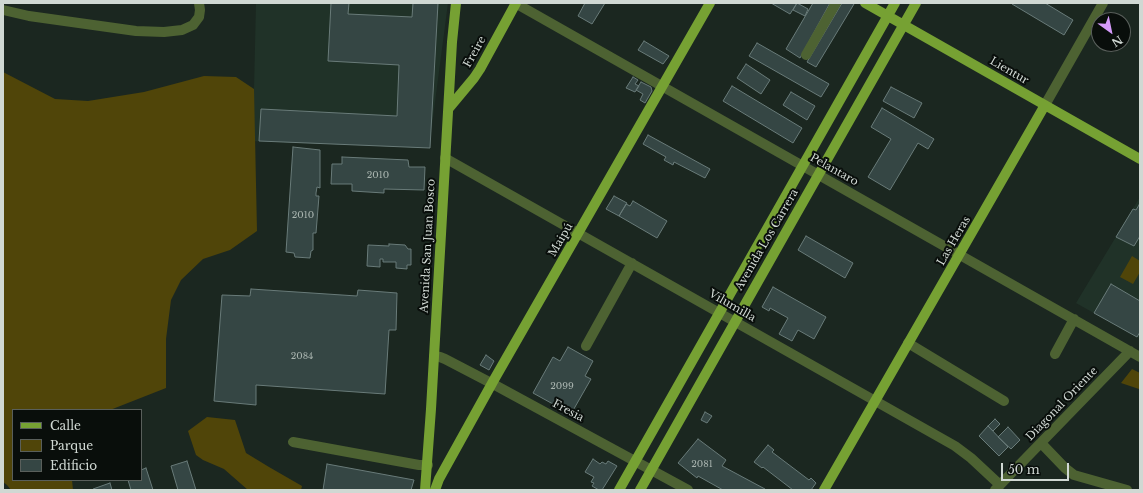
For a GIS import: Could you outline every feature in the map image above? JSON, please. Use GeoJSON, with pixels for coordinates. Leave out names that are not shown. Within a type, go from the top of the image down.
{"type":"FeatureCollection","features":[{"type":"Feature","properties":{"kind":"main road","name":"Avenida San Juan Bosco"},"geometry":{"type":"LineString","coordinates":[[425,490],[428,466],[452,42],[456,3]]}},
{"type":"Feature","properties":{"kind":"main road","name":"Freire"},"geometry":{"type":"LineString","coordinates":[[449,108],[480,69],[516,3]]}},
{"type":"Feature","properties":{"kind":"main road","name":"Maipú"},"geometry":{"type":"LineString","coordinates":[[435,490],[449,462],[578,233],[710,3]]}},
{"type":"Feature","properties":{"kind":"main road","name":"Lientur"},"geometry":{"type":"LineString","coordinates":[[865,3],[1140,159]]}},
{"type":"Feature","properties":{"kind":"main road","name":"Avenida Los Carrera"},"geometry":{"type":"LineString","coordinates":[[619,490],[895,3]]}},
{"type":"Feature","properties":{"kind":"main road","name":"Avenida Los Carrera"},"geometry":{"type":"LineString","coordinates":[[640,490],[916,3]]}},
{"type":"Feature","properties":{"kind":"main road","name":"Las Heras"},"geometry":{"type":"LineString","coordinates":[[824,490],[1045,105]]}},
{"type":"Feature","properties":{"kind":"main road"},"geometry":{"type":"LineString","coordinates":[[428,466],[440,465],[449,462]]}},
{"type":"Feature","properties":{"kind":"street"},"geometry":{"type":"LineString","coordinates":[[3,10],[29,16],[136,30],[164,32],[182,30],[194,25],[199,16],[199,3]]}},
{"type":"Feature","properties":{"kind":"street","name":"Pelantaro"},"geometry":{"type":"LineString","coordinates":[[516,3],[1140,357]]}},
{"type":"Feature","properties":{"kind":"street"},"geometry":{"type":"LineString","coordinates":[[806,55],[836,3]]}},
{"type":"Feature","properties":{"kind":"street","name":"Las Heras"},"geometry":{"type":"LineString","coordinates":[[1045,105],[1103,3]]}},
{"type":"Feature","properties":{"kind":"street","name":"Vilumilla"},"geometry":{"type":"LineString","coordinates":[[445,158],[961,450],[971,458],[997,487]]}},
{"type":"Feature","properties":{"kind":"street"},"geometry":{"type":"LineString","coordinates":[[586,346],[632,263]]}},
{"type":"Feature","properties":{"kind":"street"},"geometry":{"type":"LineString","coordinates":[[1055,354],[1074,319]]}},
{"type":"Feature","properties":{"kind":"street"},"geometry":{"type":"LineString","coordinates":[[908,343],[1004,402]]}},
{"type":"Feature","properties":{"kind":"street","name":"Diagonal Oriente"},"geometry":{"type":"LineString","coordinates":[[997,487],[1130,351]]}},
{"type":"Feature","properties":{"kind":"street","name":"Fresia"},"geometry":{"type":"LineString","coordinates":[[434,356],[445,359],[493,384],[688,490]]}},
{"type":"Feature","properties":{"kind":"street"},"geometry":{"type":"LineString","coordinates":[[293,442],[415,465],[428,466]]}},
{"type":"Feature","properties":{"kind":"street"},"geometry":{"type":"LineString","coordinates":[[1041,443],[1065,468],[1074,475],[1126,490]]}},
{"type":"Feature","properties":{"kind":"shaded area"},"geometry":{"type":"Polygon","coordinates":[[[256,3],[448,3],[429,148],[249,141],[254,89],[256,3]]]}},
{"type":"Feature","properties":{"kind":"shaded area"},"geometry":{"type":"Polygon","coordinates":[[[1140,197],[1140,339],[1076,303],[1140,197]]]}},
{"type":"Feature","properties":{"kind":"green space"},"geometry":{"type":"Polygon","coordinates":[[[3,72],[55,99],[88,101],[144,92],[204,76],[236,77],[254,89],[257,231],[230,250],[203,259],[181,280],[171,300],[166,339],[166,388],[113,409],[12,409],[12,481],[72,481],[73,490],[11,490],[3,482],[3,72]]]}},
{"type":"Feature","properties":{"kind":"green space"},"geometry":{"type":"Polygon","coordinates":[[[1132,256],[1140,261],[1140,272],[1133,284],[1120,277],[1132,256]]]}},
{"type":"Feature","properties":{"kind":"green space"},"geometry":{"type":"Polygon","coordinates":[[[1132,369],[1140,373],[1139,389],[1121,383],[1132,369]]]}},
{"type":"Feature","properties":{"kind":"green space"},"geometry":{"type":"Polygon","coordinates":[[[207,417],[235,420],[246,453],[302,486],[301,490],[248,490],[224,469],[203,460],[196,455],[188,431],[207,417]]]}},
{"type":"Feature","properties":{"kind":"building"},"geometry":{"type":"Polygon","coordinates":[[[331,3],[349,3],[348,14],[412,17],[413,3],[438,3],[430,148],[259,141],[261,109],[397,116],[399,65],[328,61],[331,3]]]}},
{"type":"Feature","properties":{"kind":"building"},"geometry":{"type":"Polygon","coordinates":[[[585,3],[605,3],[592,24],[578,16],[585,3]]]}},
{"type":"Feature","properties":{"kind":"building"},"geometry":{"type":"Polygon","coordinates":[[[771,3],[797,3],[790,14],[771,3]]]}},
{"type":"Feature","properties":{"kind":"building"},"geometry":{"type":"Polygon","coordinates":[[[797,3],[808,9],[805,16],[793,10],[797,3]]]}},
{"type":"Feature","properties":{"kind":"building"},"geometry":{"type":"Polygon","coordinates":[[[813,3],[830,3],[800,58],[786,49],[813,3]]]}},
{"type":"Feature","properties":{"kind":"building"},"geometry":{"type":"Polygon","coordinates":[[[842,3],[854,4],[816,67],[807,62],[842,3]]]}},
{"type":"Feature","properties":{"kind":"building"},"geometry":{"type":"Polygon","coordinates":[[[1045,3],[1073,20],[1064,35],[1012,4],[1045,3]]]}},
{"type":"Feature","properties":{"kind":"building"},"geometry":{"type":"Polygon","coordinates":[[[644,41],[669,56],[663,64],[638,50],[644,41]]]}},
{"type":"Feature","properties":{"kind":"building"},"geometry":{"type":"Polygon","coordinates":[[[757,43],[829,84],[821,97],[749,56],[757,43]]]}},
{"type":"Feature","properties":{"kind":"building"},"geometry":{"type":"Polygon","coordinates":[[[746,64],[770,80],[761,94],[737,78],[746,64]]]}},
{"type":"Feature","properties":{"kind":"building"},"geometry":{"type":"Polygon","coordinates":[[[633,77],[638,80],[635,84],[639,86],[635,92],[626,88],[633,77]]]}},
{"type":"Feature","properties":{"kind":"building"},"geometry":{"type":"Polygon","coordinates":[[[641,82],[651,87],[652,91],[645,103],[640,100],[643,94],[636,90],[641,82]]]}},
{"type":"Feature","properties":{"kind":"building"},"geometry":{"type":"Polygon","coordinates":[[[732,86],[802,128],[793,143],[723,101],[732,86]]]}},
{"type":"Feature","properties":{"kind":"building"},"geometry":{"type":"Polygon","coordinates":[[[891,87],[922,103],[914,118],[883,101],[891,87]]]}},
{"type":"Feature","properties":{"kind":"building"},"geometry":{"type":"Polygon","coordinates":[[[791,92],[815,106],[807,120],[783,105],[791,92]]]}},
{"type":"Feature","properties":{"kind":"building"},"geometry":{"type":"Polygon","coordinates":[[[882,108],[934,139],[928,149],[918,143],[890,190],[868,177],[891,139],[871,127],[882,108]]]}},
{"type":"Feature","properties":{"kind":"building"},"geometry":{"type":"Polygon","coordinates":[[[648,135],[710,169],[705,178],[674,162],[673,165],[664,160],[666,157],[643,144],[648,135]]]}},
{"type":"Feature","properties":{"kind":"building"},"geometry":{"type":"Polygon","coordinates":[[[293,147],[320,150],[320,188],[317,187],[316,193],[316,196],[319,196],[316,233],[313,233],[313,250],[311,251],[310,258],[295,257],[294,253],[286,252],[293,147]]]}},
{"type":"Feature","properties":{"kind":"building"},"geometry":{"type":"Polygon","coordinates":[[[342,157],[408,160],[409,167],[425,167],[424,190],[384,189],[384,193],[352,191],[352,184],[331,184],[332,164],[342,164],[342,157]]]}},
{"type":"Feature","properties":{"kind":"building"},"geometry":{"type":"Polygon","coordinates":[[[614,196],[627,203],[619,216],[606,209],[614,196]]]}},
{"type":"Feature","properties":{"kind":"building"},"geometry":{"type":"Polygon","coordinates":[[[633,201],[667,221],[657,238],[619,216],[626,204],[630,206],[633,201]]]}},
{"type":"Feature","properties":{"kind":"building"},"geometry":{"type":"Polygon","coordinates":[[[1139,205],[1140,236],[1134,246],[1116,237],[1133,209],[1136,210],[1139,205]]]}},
{"type":"Feature","properties":{"kind":"building"},"geometry":{"type":"Polygon","coordinates":[[[806,236],[853,263],[845,278],[798,250],[806,236]]]}},
{"type":"Feature","properties":{"kind":"building"},"geometry":{"type":"Polygon","coordinates":[[[389,244],[405,245],[408,249],[411,249],[411,265],[407,265],[407,269],[396,268],[396,262],[383,262],[383,259],[380,259],[380,267],[367,266],[368,245],[389,246],[389,244]]]}},
{"type":"Feature","properties":{"kind":"building"},"geometry":{"type":"Polygon","coordinates":[[[1111,284],[1140,301],[1140,332],[1137,337],[1094,313],[1111,284]]]}},
{"type":"Feature","properties":{"kind":"building"},"geometry":{"type":"Polygon","coordinates":[[[773,287],[826,317],[814,339],[798,330],[792,341],[779,334],[788,318],[770,308],[769,311],[762,307],[773,287]]]}},
{"type":"Feature","properties":{"kind":"building"},"geometry":{"type":"Polygon","coordinates":[[[251,289],[357,296],[358,290],[397,293],[396,330],[389,330],[385,394],[256,385],[256,405],[214,401],[222,295],[250,296],[251,289]]]}},
{"type":"Feature","properties":{"kind":"building"},"geometry":{"type":"Polygon","coordinates":[[[568,347],[593,361],[585,376],[591,379],[571,414],[533,393],[553,357],[560,361],[568,347]]]}},
{"type":"Feature","properties":{"kind":"building"},"geometry":{"type":"Polygon","coordinates":[[[486,355],[494,361],[489,370],[480,365],[486,355]]]}},
{"type":"Feature","properties":{"kind":"building"},"geometry":{"type":"Polygon","coordinates":[[[705,412],[712,416],[707,423],[701,420],[705,412]]]}},
{"type":"Feature","properties":{"kind":"building"},"geometry":{"type":"Polygon","coordinates":[[[995,419],[1000,424],[993,431],[988,426],[995,419]]]}},
{"type":"Feature","properties":{"kind":"building"},"geometry":{"type":"Polygon","coordinates":[[[988,426],[1008,447],[999,456],[979,436],[988,426]]]}},
{"type":"Feature","properties":{"kind":"building"},"geometry":{"type":"Polygon","coordinates":[[[1008,427],[1020,440],[1011,449],[998,437],[1008,427]]]}},
{"type":"Feature","properties":{"kind":"building"},"geometry":{"type":"Polygon","coordinates":[[[698,439],[726,460],[722,466],[765,489],[723,490],[698,476],[697,478],[678,463],[698,439]]]}},
{"type":"Feature","properties":{"kind":"building"},"geometry":{"type":"Polygon","coordinates":[[[768,445],[774,450],[772,452],[809,480],[811,478],[816,483],[811,490],[793,490],[754,462],[768,445]]]}},
{"type":"Feature","properties":{"kind":"building"},"geometry":{"type":"Polygon","coordinates":[[[593,459],[600,464],[602,462],[606,464],[608,461],[617,466],[602,490],[592,486],[594,483],[591,482],[594,477],[585,472],[593,459]]]}},
{"type":"Feature","properties":{"kind":"building"},"geometry":{"type":"Polygon","coordinates":[[[187,461],[196,490],[178,490],[171,466],[187,461]]]}},
{"type":"Feature","properties":{"kind":"building"},"geometry":{"type":"Polygon","coordinates":[[[327,464],[414,480],[411,490],[323,490],[327,464]]]}},
{"type":"Feature","properties":{"kind":"building"},"geometry":{"type":"Polygon","coordinates":[[[146,468],[153,490],[131,490],[128,481],[142,481],[142,470],[146,468]]]}},
{"type":"Feature","properties":{"kind":"building"},"geometry":{"type":"Polygon","coordinates":[[[110,483],[112,490],[93,490],[93,489],[110,483]]]}}]}
